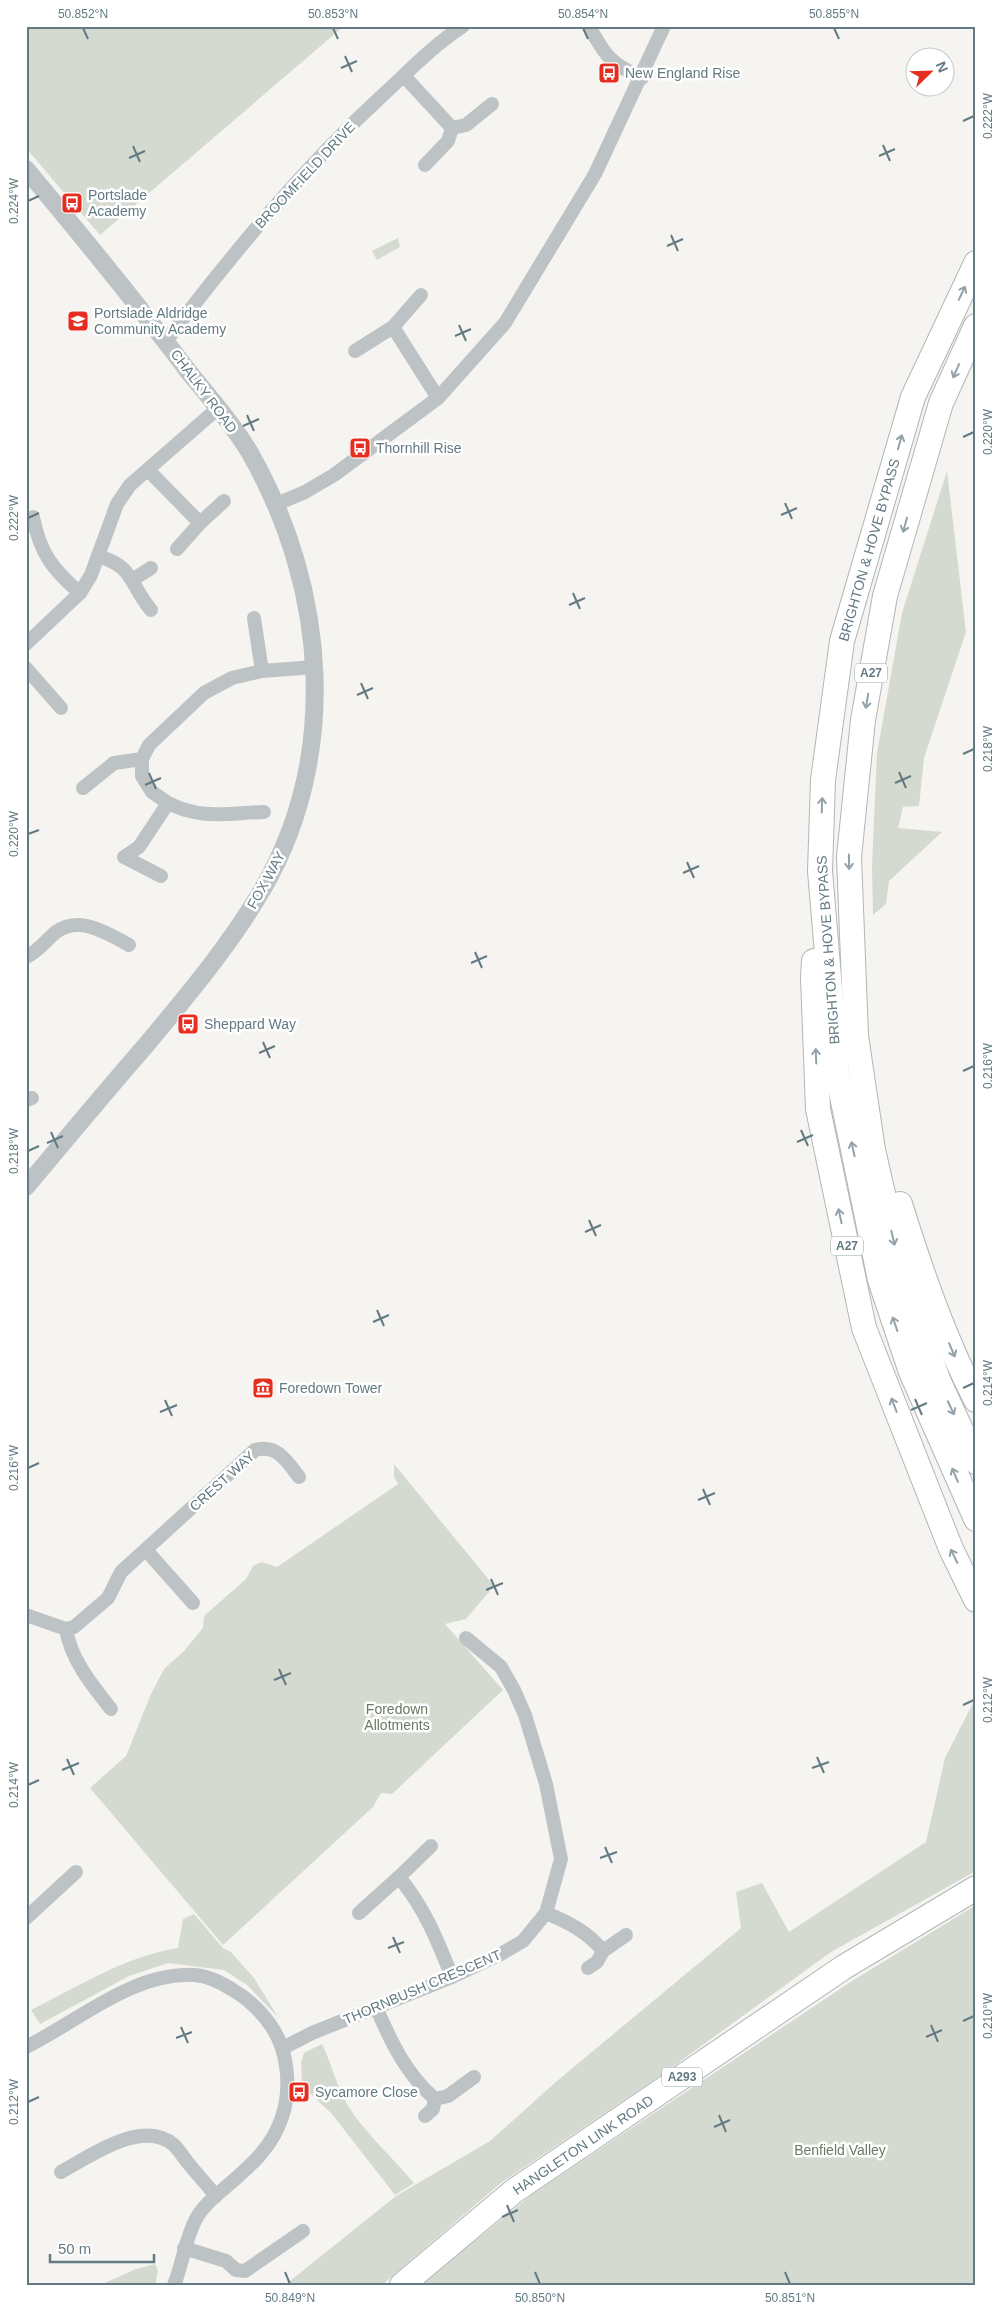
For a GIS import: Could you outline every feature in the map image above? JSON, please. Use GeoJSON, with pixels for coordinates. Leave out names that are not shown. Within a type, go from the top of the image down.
{"type":"FeatureCollection","features":[{"type":"Feature","properties":{"kind":"highway","name":"BRIGHTON & HOVE BYPASS"},"geometry":{"type":"LineString","coordinates":[[976,263],[913,397],[842,641],[823,780],[820,872],[837,1072],[880,1280],[911,1372],[976,1519]]}},
{"type":"Feature","properties":{"kind":"highway","name":"BRIGHTON & HOVE BYPASS"},"geometry":{"type":"LineString","coordinates":[[976,326],[941,404],[884,596],[863,720],[849,856],[856,1036],[873,1150],[903,1281],[939,1382],[976,1462]]}},
{"type":"Feature","properties":{"kind":"highway","name":"A27"},"geometry":{"type":"LineString","coordinates":[[820,872],[813,977],[818,1109],[864,1328],[951,1550],[976,1600]]}},
{"type":"Feature","properties":{"kind":"highway","name":"A27"},"geometry":{"type":"LineString","coordinates":[[856,1036],[876,1126],[920,1269],[961,1371],[976,1400]]}},
{"type":"Feature","properties":{"kind":"highway","name":"HANGLETON LINK ROAD"},"geometry":{"type":"LineString","coordinates":[[402,2285],[514,2191],[844,1966],[976,1888]]}},
{"type":"Feature","properties":{"kind":"street","name":"BROOMFIELD DRIVE"},"geometry":{"type":"LineString","coordinates":[[166,341],[266,214],[347,128],[463,26]]}},
{"type":"Feature","properties":{"kind":"street"},"geometry":{"type":"LineString","coordinates":[[589,26],[598,43],[613,63],[642,78]]}},
{"type":"Feature","properties":{"kind":"street"},"geometry":{"type":"LineString","coordinates":[[277,504],[306,492],[334,475],[438,398],[505,322],[596,174],[642,78],[664,26]]}},
{"type":"Feature","properties":{"kind":"street"},"geometry":{"type":"LineString","coordinates":[[404,76],[452,128]]}},
{"type":"Feature","properties":{"kind":"street"},"geometry":{"type":"LineString","coordinates":[[452,128],[466,125],[492,104]]}},
{"type":"Feature","properties":{"kind":"street"},"geometry":{"type":"LineString","coordinates":[[425,165],[448,141],[452,128]]}},
{"type":"Feature","properties":{"kind":"street","name":"CHALKY ROAD"},"geometry":{"type":"LineString","coordinates":[[26,168],[166,341],[248,450],[277,504]]}},
{"type":"Feature","properties":{"kind":"street"},"geometry":{"type":"LineString","coordinates":[[355,351],[393,327],[421,295]]}},
{"type":"Feature","properties":{"kind":"street"},"geometry":{"type":"LineString","coordinates":[[393,327],[438,398]]}},
{"type":"Feature","properties":{"kind":"street"},"geometry":{"type":"LineString","coordinates":[[26,644],[80,593],[91,575],[118,504],[130,486],[217,409]]}},
{"type":"Feature","properties":{"kind":"street"},"geometry":{"type":"LineString","coordinates":[[148,470],[200,523]]}},
{"type":"Feature","properties":{"kind":"street"},"geometry":{"type":"LineString","coordinates":[[177,549],[200,523],[224,501]]}},
{"type":"Feature","properties":{"kind":"street","name":"FOX WAY"},"geometry":{"type":"LineString","coordinates":[[26,1187],[212,963],[257,900],[284,848],[298,812],[310,762],[314,716],[313,635],[302,577],[277,504]]}},
{"type":"Feature","properties":{"kind":"street"},"geometry":{"type":"LineString","coordinates":[[33,517],[36,537],[45,556],[57,573],[80,593]]}},
{"type":"Feature","properties":{"kind":"street"},"geometry":{"type":"LineString","coordinates":[[98,556],[115,561],[132,580],[139,596],[151,610]]}},
{"type":"Feature","properties":{"kind":"street"},"geometry":{"type":"LineString","coordinates":[[132,580],[151,568]]}},
{"type":"Feature","properties":{"kind":"street"},"geometry":{"type":"LineString","coordinates":[[254,618],[262,671]]}},
{"type":"Feature","properties":{"kind":"street"},"geometry":{"type":"LineString","coordinates":[[264,812],[199,815],[168,803],[152,792],[142,776],[142,759],[148,745],[204,693],[232,678],[262,671],[314,667]]}},
{"type":"Feature","properties":{"kind":"street"},"geometry":{"type":"LineString","coordinates":[[26,668],[61,708]]}},
{"type":"Feature","properties":{"kind":"street"},"geometry":{"type":"LineString","coordinates":[[83,788],[114,763],[142,759]]}},
{"type":"Feature","properties":{"kind":"street"},"geometry":{"type":"LineString","coordinates":[[161,876],[124,857],[139,847],[168,803]]}},
{"type":"Feature","properties":{"kind":"street"},"geometry":{"type":"LineString","coordinates":[[26,957],[45,945],[56,933],[71,925],[101,930],[129,945]]}},
{"type":"Feature","properties":{"kind":"street","name":"CREST WAY"},"geometry":{"type":"LineString","coordinates":[[66,1629],[74,1627],[108,1598],[121,1572],[255,1450],[264,1448],[275,1450],[284,1457],[299,1477]]}},
{"type":"Feature","properties":{"kind":"street"},"geometry":{"type":"LineString","coordinates":[[146,1550],[193,1603]]}},
{"type":"Feature","properties":{"kind":"street"},"geometry":{"type":"LineString","coordinates":[[26,1615],[66,1629],[69,1646],[75,1659],[111,1709]]}},
{"type":"Feature","properties":{"kind":"street","name":"THORNBUSH CRESCENT"},"geometry":{"type":"LineString","coordinates":[[283,2048],[312,2033],[500,1956],[523,1941],[546,1913],[561,1859],[552,1809],[542,1770],[525,1715],[501,1667],[466,1638]]}},
{"type":"Feature","properties":{"kind":"street"},"geometry":{"type":"LineString","coordinates":[[359,1913],[431,1846]]}},
{"type":"Feature","properties":{"kind":"street"},"geometry":{"type":"LineString","coordinates":[[26,1918],[76,1872]]}},
{"type":"Feature","properties":{"kind":"street"},"geometry":{"type":"LineString","coordinates":[[399,1877],[430,1921],[452,1977]]}},
{"type":"Feature","properties":{"kind":"street"},"geometry":{"type":"LineString","coordinates":[[546,1913],[564,1920],[593,1938],[603,1951]]}},
{"type":"Feature","properties":{"kind":"street"},"geometry":{"type":"LineString","coordinates":[[588,1968],[597,1962],[603,1951],[626,1935]]}},
{"type":"Feature","properties":{"kind":"street"},"geometry":{"type":"LineString","coordinates":[[26,2047],[115,1997],[147,1982],[169,1976],[196,1975],[219,1982],[259,2009],[272,2027],[283,2048],[287,2069],[282,2116],[270,2144],[198,2216],[184,2248],[174,2285]]}},
{"type":"Feature","properties":{"kind":"street"},"geometry":{"type":"LineString","coordinates":[[376,2007],[404,2065],[435,2099]]}},
{"type":"Feature","properties":{"kind":"street"},"geometry":{"type":"LineString","coordinates":[[435,2099],[448,2096],[474,2077]]}},
{"type":"Feature","properties":{"kind":"street"},"geometry":{"type":"LineString","coordinates":[[425,2116],[433,2109],[435,2099]]}},
{"type":"Feature","properties":{"kind":"street"},"geometry":{"type":"LineString","coordinates":[[61,2172],[110,2145],[126,2139],[144,2135],[160,2137],[174,2145],[216,2196]]}},
{"type":"Feature","properties":{"kind":"street"},"geometry":{"type":"LineString","coordinates":[[184,2248],[226,2261],[236,2270],[245,2271],[303,2231]]}},
{"type":"Feature","properties":{"kind":"green space"},"geometry":{"type":"Polygon","coordinates":[[[26,26],[344,26],[100,235],[26,148],[26,26]]]}},
{"type":"Feature","properties":{"kind":"green space"},"geometry":{"type":"Polygon","coordinates":[[[398,238],[400,247],[377,260],[372,251],[398,238]]]}},
{"type":"Feature","properties":{"kind":"green space"},"geometry":{"type":"Polygon","coordinates":[[[947,471],[966,632],[924,758],[919,806],[903,807],[898,828],[942,832],[889,881],[886,904],[873,915],[872,866],[877,753],[902,613],[947,471]]]}},
{"type":"Feature","properties":{"kind":"green space","name":"Foredown Allotments"},"geometry":{"type":"Polygon","coordinates":[[[394,1464],[494,1586],[466,1619],[445,1624],[503,1690],[392,1794],[381,1793],[373,1807],[223,1945],[90,1788],[126,1756],[151,1694],[164,1669],[184,1651],[203,1628],[204,1616],[246,1579],[253,1566],[261,1562],[277,1567],[398,1484],[394,1477],[394,1464]]]}},
{"type":"Feature","properties":{"kind":"green space"},"geometry":{"type":"Polygon","coordinates":[[[976,1697],[976,1871],[831,1952],[660,2076],[502,2182],[382,2285],[285,2285],[396,2196],[490,2141],[557,2081],[741,1928],[736,1892],[762,1883],[789,1932],[926,1842],[945,1758],[976,1697]]]}},
{"type":"Feature","properties":{"kind":"green space","name":"Benfield Valley"},"geometry":{"type":"Polygon","coordinates":[[[976,1905],[976,2285],[421,2285],[531,2195],[852,1981],[976,1905]]]}},
{"type":"Feature","properties":{"kind":"green space"},"geometry":{"type":"Polygon","coordinates":[[[194,1914],[223,1948],[231,1952],[254,1978],[278,2017],[247,1985],[224,1970],[168,1963],[129,1976],[40,2024],[31,2010],[102,1973],[140,1958],[178,1948],[183,1919],[194,1914]]]}},
{"type":"Feature","properties":{"kind":"green space"},"geometry":{"type":"Polygon","coordinates":[[[322,2044],[340,2089],[353,2114],[414,2183],[395,2195],[332,2114],[302,2086],[301,2062],[304,2053],[322,2044]]]}},
{"type":"Feature","properties":{"kind":"green space"},"geometry":{"type":"Polygon","coordinates":[[[155,2264],[158,2271],[155,2285],[100,2285],[136,2269],[155,2264]]]}},
{"type":"Feature","properties":{"kind":"place","name":"New England Rise"},"geometry":{"type":"Point","coordinates":[609,73]}},
{"type":"Feature","properties":{"kind":"place","name":"Portslade Academy"},"geometry":{"type":"Point","coordinates":[72,203]}},
{"type":"Feature","properties":{"kind":"place","name":"Portslade Aldridge Community Academy"},"geometry":{"type":"Point","coordinates":[78,321]}},
{"type":"Feature","properties":{"kind":"place","name":"Thornhill Rise"},"geometry":{"type":"Point","coordinates":[360,448]}},
{"type":"Feature","properties":{"kind":"place","name":"Sheppard Way"},"geometry":{"type":"Point","coordinates":[188,1024]}},
{"type":"Feature","properties":{"kind":"place","name":"Foredown Tower"},"geometry":{"type":"Point","coordinates":[263,1388]}},
{"type":"Feature","properties":{"kind":"place","name":"Sycamore Close"},"geometry":{"type":"Point","coordinates":[299,2092]}}]}
